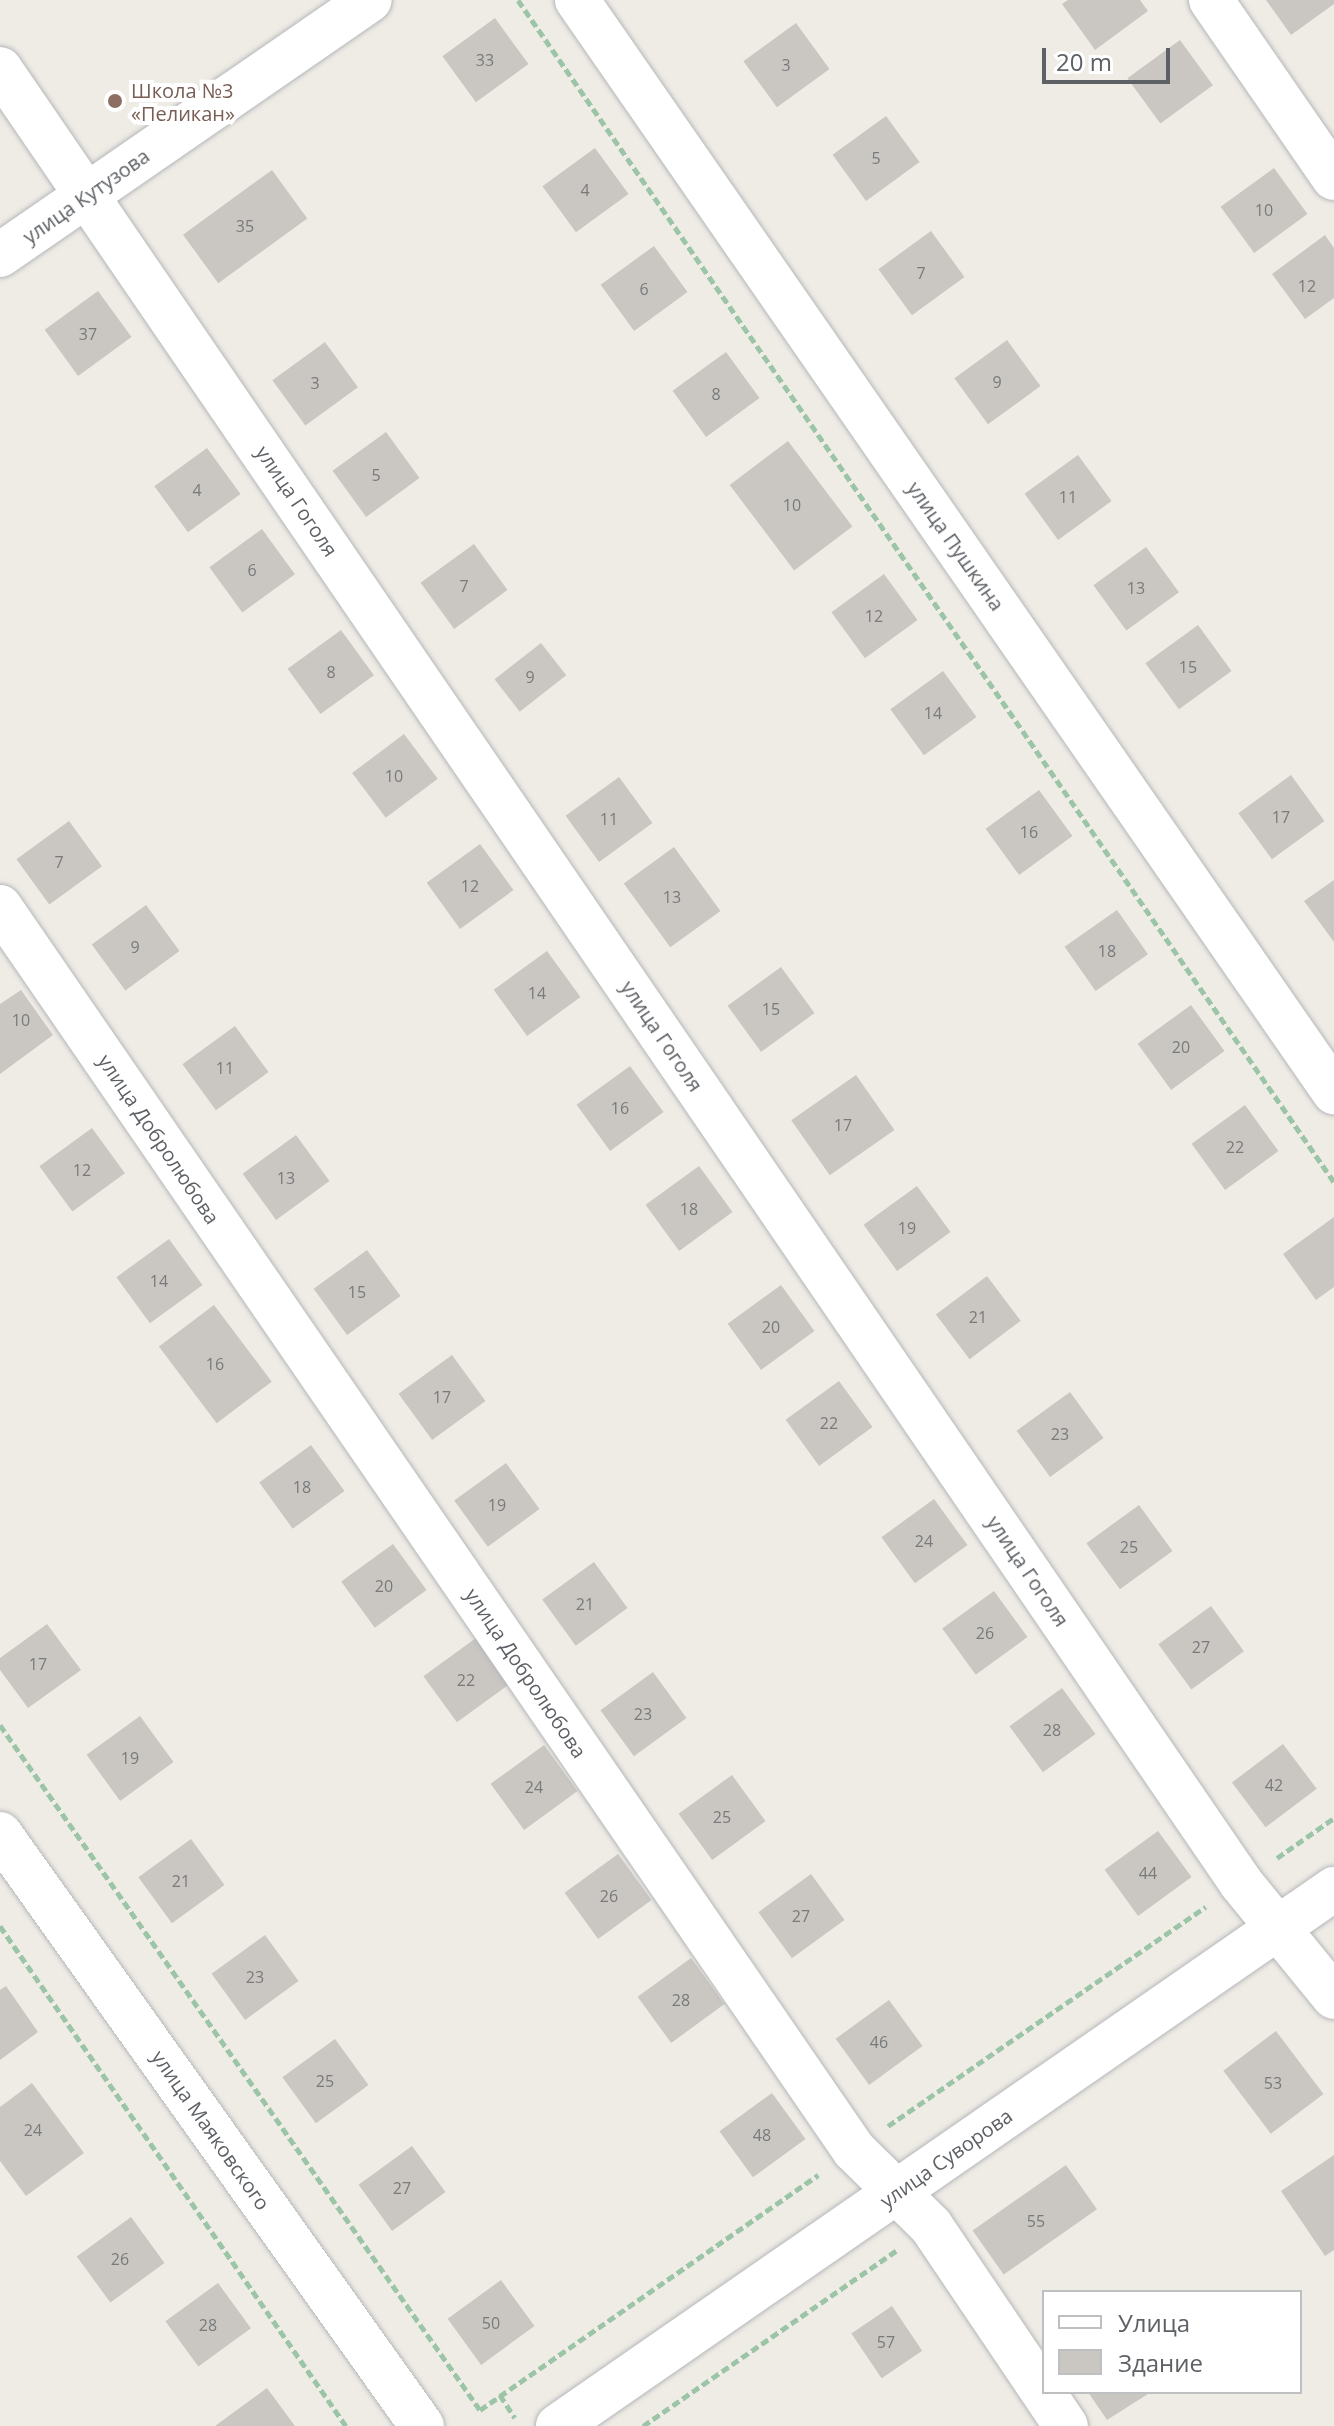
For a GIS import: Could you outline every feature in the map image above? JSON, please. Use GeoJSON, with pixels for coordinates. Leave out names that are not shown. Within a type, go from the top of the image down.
{"type":"FeatureCollection","features":[{"type":"Feature","properties":{"kind":"street","name":"улица Кутузова"},"geometry":{"type":"LineString","coordinates":[[0,255],[369,0]]}},
{"type":"Feature","properties":{"kind":"street","name":"улица Пушкина"},"geometry":{"type":"LineString","coordinates":[[577,0],[1334,1092]]}},
{"type":"Feature","properties":{"kind":"street"},"geometry":{"type":"LineString","coordinates":[[1211,0],[1334,178]]}},
{"type":"Feature","properties":{"kind":"street","name":"улица Гоголя"},"geometry":{"type":"LineString","coordinates":[[0,69],[1241,1883],[1334,1997]]}},
{"type":"Feature","properties":{"kind":"street","name":"улица Добролюбова"},"geometry":{"type":"LineString","coordinates":[[0,907],[854,2150],[931,2226],[1042,2390]]}},
{"type":"Feature","properties":{"kind":"street","name":"улица Маяковского"},"geometry":{"type":"LineString","coordinates":[[0,1834],[422,2426]]}},
{"type":"Feature","properties":{"kind":"street","name":"улица Суворова"},"geometry":{"type":"LineString","coordinates":[[558,2426],[1334,1889]]}},
{"type":"Feature","properties":{"kind":"street","name":"улица Добролюбова"},"geometry":{"type":"LineString","coordinates":[[1044,2394],[1066,2426]]}},
{"type":"Feature","properties":{"kind":"path"},"geometry":{"type":"LineString","coordinates":[[518,0],[1334,1182]]}},
{"type":"Feature","properties":{"kind":"path"},"geometry":{"type":"LineString","coordinates":[[0,1725],[480,2410],[1334,1818]]}},
{"type":"Feature","properties":{"kind":"path"},"geometry":{"type":"LineString","coordinates":[[0,1926],[346,2426]]}},
{"type":"Feature","properties":{"kind":"path"},"geometry":{"type":"LineString","coordinates":[[500,2395],[520,2426]]}},
{"type":"Feature","properties":{"kind":"building"},"geometry":{"type":"Polygon","coordinates":[[[1068,0],[1140,0],[1148,11],[1095,50],[1062,4],[1068,0]]]}},
{"type":"Feature","properties":{"kind":"building"},"geometry":{"type":"Polygon","coordinates":[[[1266,0],[1334,0],[1334,4],[1291,35],[1266,0]]]}},
{"type":"Feature","properties":{"kind":"building"},"geometry":{"type":"Polygon","coordinates":[[[495,18],[529,64],[476,102],[442,56],[495,18]]]}},
{"type":"Feature","properties":{"kind":"building"},"geometry":{"type":"Polygon","coordinates":[[[796,23],[830,69],[777,107],[743,61],[796,23]]]}},
{"type":"Feature","properties":{"kind":"building"},"geometry":{"type":"Polygon","coordinates":[[[1180,40],[1213,85],[1160,124],[1127,78],[1180,40]]]}},
{"type":"Feature","properties":{"kind":"building"},"geometry":{"type":"Polygon","coordinates":[[[886,116],[920,162],[866,201],[833,155],[886,116]]]}},
{"type":"Feature","properties":{"kind":"building"},"geometry":{"type":"Polygon","coordinates":[[[595,148],[629,194],[576,232],[542,186],[595,148]]]}},
{"type":"Feature","properties":{"kind":"building"},"geometry":{"type":"Polygon","coordinates":[[[1274,168],[1308,214],[1254,253],[1221,207],[1274,168]]]}},
{"type":"Feature","properties":{"kind":"building"},"geometry":{"type":"Polygon","coordinates":[[[272,170],[307,219],[218,283],[183,235],[272,170]]]}},
{"type":"Feature","properties":{"kind":"building"},"geometry":{"type":"Polygon","coordinates":[[[931,231],[965,277],[912,315],[878,269],[931,231]]]}},
{"type":"Feature","properties":{"kind":"building"},"geometry":{"type":"Polygon","coordinates":[[[1325,235],[1334,248],[1334,298],[1305,319],[1272,274],[1325,235]]]}},
{"type":"Feature","properties":{"kind":"building"},"geometry":{"type":"Polygon","coordinates":[[[654,246],[688,292],[634,331],[601,285],[654,246]]]}},
{"type":"Feature","properties":{"kind":"building"},"geometry":{"type":"Polygon","coordinates":[[[98,291],[132,337],[78,376],[45,330],[98,291]]]}},
{"type":"Feature","properties":{"kind":"building"},"geometry":{"type":"Polygon","coordinates":[[[1007,340],[1041,386],[988,424],[954,378],[1007,340]]]}},
{"type":"Feature","properties":{"kind":"building"},"geometry":{"type":"Polygon","coordinates":[[[325,342],[358,387],[305,426],[272,380],[325,342]]]}},
{"type":"Feature","properties":{"kind":"building"},"geometry":{"type":"Polygon","coordinates":[[[726,352],[760,398],[706,437],[673,391],[726,352]]]}},
{"type":"Feature","properties":{"kind":"building"},"geometry":{"type":"Polygon","coordinates":[[[386,432],[420,478],[366,517],[333,471],[386,432]]]}},
{"type":"Feature","properties":{"kind":"building"},"geometry":{"type":"Polygon","coordinates":[[[788,441],[852,526],[794,570],[730,485],[788,441]]]}},
{"type":"Feature","properties":{"kind":"building"},"geometry":{"type":"Polygon","coordinates":[[[207,448],[241,494],[188,532],[154,486],[207,448]]]}},
{"type":"Feature","properties":{"kind":"building"},"geometry":{"type":"Polygon","coordinates":[[[1078,455],[1112,501],[1058,540],[1025,494],[1078,455]]]}},
{"type":"Feature","properties":{"kind":"building"},"geometry":{"type":"Polygon","coordinates":[[[262,529],[295,574],[242,613],[209,567],[262,529]]]}},
{"type":"Feature","properties":{"kind":"building"},"geometry":{"type":"Polygon","coordinates":[[[474,544],[508,590],[454,629],[421,583],[474,544]]]}},
{"type":"Feature","properties":{"kind":"building"},"geometry":{"type":"Polygon","coordinates":[[[1146,547],[1179,592],[1126,631],[1093,585],[1146,547]]]}},
{"type":"Feature","properties":{"kind":"building"},"geometry":{"type":"Polygon","coordinates":[[[884,574],[918,620],[865,658],[831,612],[884,574]]]}},
{"type":"Feature","properties":{"kind":"building"},"geometry":{"type":"Polygon","coordinates":[[[1198,625],[1232,671],[1179,709],[1145,663],[1198,625]]]}},
{"type":"Feature","properties":{"kind":"building"},"geometry":{"type":"Polygon","coordinates":[[[341,630],[374,675],[321,714],[288,669],[341,630]]]}},
{"type":"Feature","properties":{"kind":"building"},"geometry":{"type":"Polygon","coordinates":[[[541,643],[566,675],[520,712],[495,679],[541,643]]]}},
{"type":"Feature","properties":{"kind":"building"},"geometry":{"type":"Polygon","coordinates":[[[943,671],[977,717],[924,755],[890,709],[943,671]]]}},
{"type":"Feature","properties":{"kind":"building"},"geometry":{"type":"Polygon","coordinates":[[[404,734],[438,779],[386,818],[352,773],[404,734]]]}},
{"type":"Feature","properties":{"kind":"building"},"geometry":{"type":"Polygon","coordinates":[[[1291,775],[1325,821],[1272,859],[1238,813],[1291,775]]]}},
{"type":"Feature","properties":{"kind":"building"},"geometry":{"type":"Polygon","coordinates":[[[619,777],[653,823],[599,862],[566,816],[619,777]]]}},
{"type":"Feature","properties":{"kind":"building"},"geometry":{"type":"Polygon","coordinates":[[[1039,790],[1073,836],[1019,875],[986,829],[1039,790]]]}},
{"type":"Feature","properties":{"kind":"building"},"geometry":{"type":"Polygon","coordinates":[[[69,821],[102,866],[49,905],[16,859],[69,821]]]}},
{"type":"Feature","properties":{"kind":"building"},"geometry":{"type":"Polygon","coordinates":[[[480,844],[514,890],[460,929],[427,883],[480,844]]]}},
{"type":"Feature","properties":{"kind":"building"},"geometry":{"type":"Polygon","coordinates":[[[674,847],[720,911],[670,947],[624,883],[674,847]]]}},
{"type":"Feature","properties":{"kind":"building"},"geometry":{"type":"Polygon","coordinates":[[[1334,880],[1334,942],[1304,901],[1334,880]]]}},
{"type":"Feature","properties":{"kind":"building"},"geometry":{"type":"Polygon","coordinates":[[[146,905],[180,951],[125,990],[92,944],[146,905]]]}},
{"type":"Feature","properties":{"kind":"building"},"geometry":{"type":"Polygon","coordinates":[[[1117,910],[1148,954],[1096,991],[1065,947],[1117,910]]]}},
{"type":"Feature","properties":{"kind":"building"},"geometry":{"type":"Polygon","coordinates":[[[547,951],[581,997],[527,1036],[494,990],[547,951]]]}},
{"type":"Feature","properties":{"kind":"building"},"geometry":{"type":"Polygon","coordinates":[[[781,967],[815,1013],[761,1052],[728,1006],[781,967]]]}},
{"type":"Feature","properties":{"kind":"building"},"geometry":{"type":"Polygon","coordinates":[[[21,990],[53,1035],[0,1074],[0,1004],[21,990]]]}},
{"type":"Feature","properties":{"kind":"building"},"geometry":{"type":"Polygon","coordinates":[[[1191,1005],[1225,1051],[1171,1090],[1138,1044],[1191,1005]]]}},
{"type":"Feature","properties":{"kind":"building"},"geometry":{"type":"Polygon","coordinates":[[[235,1026],[269,1072],[216,1110],[182,1064],[235,1026]]]}},
{"type":"Feature","properties":{"kind":"building"},"geometry":{"type":"Polygon","coordinates":[[[630,1066],[664,1112],[610,1151],[577,1105],[630,1066]]]}},
{"type":"Feature","properties":{"kind":"building"},"geometry":{"type":"Polygon","coordinates":[[[856,1075],[894,1130],[830,1175],[791,1120],[856,1075]]]}},
{"type":"Feature","properties":{"kind":"building"},"geometry":{"type":"Polygon","coordinates":[[[1245,1105],[1279,1151],[1225,1190],[1192,1144],[1245,1105]]]}},
{"type":"Feature","properties":{"kind":"building"},"geometry":{"type":"Polygon","coordinates":[[[92,1128],[125,1173],[72,1212],[39,1166],[92,1128]]]}},
{"type":"Feature","properties":{"kind":"building"},"geometry":{"type":"Polygon","coordinates":[[[296,1135],[330,1181],[276,1220],[243,1174],[296,1135]]]}},
{"type":"Feature","properties":{"kind":"building"},"geometry":{"type":"Polygon","coordinates":[[[699,1166],[733,1212],[679,1251],[646,1205],[699,1166]]]}},
{"type":"Feature","properties":{"kind":"building"},"geometry":{"type":"Polygon","coordinates":[[[917,1186],[951,1232],[897,1271],[864,1225],[917,1186]]]}},
{"type":"Feature","properties":{"kind":"building"},"geometry":{"type":"Polygon","coordinates":[[[1334,1217],[1334,1287],[1316,1300],[1283,1254],[1334,1217]]]}},
{"type":"Feature","properties":{"kind":"building"},"geometry":{"type":"Polygon","coordinates":[[[169,1239],[203,1285],[150,1323],[116,1277],[169,1239]]]}},
{"type":"Feature","properties":{"kind":"building"},"geometry":{"type":"Polygon","coordinates":[[[367,1250],[401,1296],[347,1335],[314,1289],[367,1250]]]}},
{"type":"Feature","properties":{"kind":"building"},"geometry":{"type":"Polygon","coordinates":[[[987,1276],[1021,1321],[970,1359],[936,1315],[987,1276]]]}},
{"type":"Feature","properties":{"kind":"building"},"geometry":{"type":"Polygon","coordinates":[[[781,1285],[815,1331],[761,1370],[728,1324],[781,1285]]]}},
{"type":"Feature","properties":{"kind":"building"},"geometry":{"type":"Polygon","coordinates":[[[214,1305],[272,1382],[217,1423],[159,1347],[214,1305]]]}},
{"type":"Feature","properties":{"kind":"building"},"geometry":{"type":"Polygon","coordinates":[[[452,1355],[486,1401],[432,1440],[399,1394],[452,1355]]]}},
{"type":"Feature","properties":{"kind":"building"},"geometry":{"type":"Polygon","coordinates":[[[839,1381],[873,1427],[819,1466],[786,1420],[839,1381]]]}},
{"type":"Feature","properties":{"kind":"building"},"geometry":{"type":"Polygon","coordinates":[[[1070,1392],[1104,1438],[1050,1477],[1017,1431],[1070,1392]]]}},
{"type":"Feature","properties":{"kind":"building"},"geometry":{"type":"Polygon","coordinates":[[[311,1445],[345,1491],[293,1529],[259,1483],[311,1445]]]}},
{"type":"Feature","properties":{"kind":"building"},"geometry":{"type":"Polygon","coordinates":[[[506,1463],[540,1509],[488,1547],[454,1501],[506,1463]]]}},
{"type":"Feature","properties":{"kind":"building"},"geometry":{"type":"Polygon","coordinates":[[[934,1499],[968,1545],[915,1583],[881,1537],[934,1499]]]}},
{"type":"Feature","properties":{"kind":"building"},"geometry":{"type":"Polygon","coordinates":[[[1139,1505],[1173,1551],[1120,1589],[1086,1543],[1139,1505]]]}},
{"type":"Feature","properties":{"kind":"building"},"geometry":{"type":"Polygon","coordinates":[[[393,1544],[427,1590],[375,1628],[341,1582],[393,1544]]]}},
{"type":"Feature","properties":{"kind":"building"},"geometry":{"type":"Polygon","coordinates":[[[594,1562],[628,1608],[576,1646],[542,1600],[594,1562]]]}},
{"type":"Feature","properties":{"kind":"building"},"geometry":{"type":"Polygon","coordinates":[[[994,1591],[1028,1637],[976,1675],[942,1629],[994,1591]]]}},
{"type":"Feature","properties":{"kind":"building"},"geometry":{"type":"Polygon","coordinates":[[[1211,1606],[1244,1651],[1191,1690],[1158,1644],[1211,1606]]]}},
{"type":"Feature","properties":{"kind":"building"},"geometry":{"type":"Polygon","coordinates":[[[47,1624],[81,1670],[28,1708],[0,1670],[0,1658],[47,1624]]]}},
{"type":"Feature","properties":{"kind":"building"},"geometry":{"type":"Polygon","coordinates":[[[476,1638],[510,1684],[457,1722],[423,1676],[476,1638]]]}},
{"type":"Feature","properties":{"kind":"building"},"geometry":{"type":"Polygon","coordinates":[[[653,1672],[687,1718],[634,1756],[600,1710],[653,1672]]]}},
{"type":"Feature","properties":{"kind":"building"},"geometry":{"type":"Polygon","coordinates":[[[1062,1688],[1096,1734],[1043,1772],[1009,1726],[1062,1688]]]}},
{"type":"Feature","properties":{"kind":"building"},"geometry":{"type":"Polygon","coordinates":[[[140,1716],[174,1762],[120,1801],[87,1755],[140,1716]]]}},
{"type":"Feature","properties":{"kind":"building"},"geometry":{"type":"Polygon","coordinates":[[[1283,1744],[1317,1789],[1266,1827],[1232,1783],[1283,1744]]]}},
{"type":"Feature","properties":{"kind":"building"},"geometry":{"type":"Polygon","coordinates":[[[544,1745],[578,1791],[524,1830],[491,1784],[544,1745]]]}},
{"type":"Feature","properties":{"kind":"building"},"geometry":{"type":"Polygon","coordinates":[[[732,1775],[766,1821],[712,1860],[679,1814],[732,1775]]]}},
{"type":"Feature","properties":{"kind":"building"},"geometry":{"type":"Polygon","coordinates":[[[1158,1831],[1192,1877],[1138,1916],[1105,1870],[1158,1831]]]}},
{"type":"Feature","properties":{"kind":"building"},"geometry":{"type":"Polygon","coordinates":[[[191,1839],[225,1885],[172,1923],[138,1877],[191,1839]]]}},
{"type":"Feature","properties":{"kind":"building"},"geometry":{"type":"Polygon","coordinates":[[[618,1854],[652,1900],[598,1939],[565,1893],[618,1854]]]}},
{"type":"Feature","properties":{"kind":"building"},"geometry":{"type":"Polygon","coordinates":[[[811,1874],[845,1920],[792,1958],[758,1912],[811,1874]]]}},
{"type":"Feature","properties":{"kind":"building"},"geometry":{"type":"Polygon","coordinates":[[[265,1935],[299,1981],[245,2020],[212,1974],[265,1935]]]}},
{"type":"Feature","properties":{"kind":"building"},"geometry":{"type":"Polygon","coordinates":[[[691,1958],[725,2004],[671,2043],[638,1997],[691,1958]]]}},
{"type":"Feature","properties":{"kind":"building"},"geometry":{"type":"Polygon","coordinates":[[[6,1986],[38,2032],[0,2060],[0,1990],[6,1986]]]}},
{"type":"Feature","properties":{"kind":"building"},"geometry":{"type":"Polygon","coordinates":[[[889,2000],[923,2046],[869,2085],[836,2039],[889,2000]]]}},
{"type":"Feature","properties":{"kind":"building"},"geometry":{"type":"Polygon","coordinates":[[[1276,2031],[1324,2094],[1271,2134],[1223,2071],[1276,2031]]]}},
{"type":"Feature","properties":{"kind":"building"},"geometry":{"type":"Polygon","coordinates":[[[335,2039],[369,2085],[316,2123],[282,2077],[335,2039]]]}},
{"type":"Feature","properties":{"kind":"building"},"geometry":{"type":"Polygon","coordinates":[[[32,2083],[84,2153],[26,2196],[0,2161],[0,2107],[32,2083]]]}},
{"type":"Feature","properties":{"kind":"building"},"geometry":{"type":"Polygon","coordinates":[[[772,2093],[806,2139],[753,2177],[719,2131],[772,2093]]]}},
{"type":"Feature","properties":{"kind":"building"},"geometry":{"type":"Polygon","coordinates":[[[412,2146],[446,2192],[392,2231],[359,2185],[412,2146]]]}},
{"type":"Feature","properties":{"kind":"building"},"geometry":{"type":"Polygon","coordinates":[[[1334,2155],[1334,2250],[1325,2256],[1281,2191],[1334,2155]]]}},
{"type":"Feature","properties":{"kind":"building"},"geometry":{"type":"Polygon","coordinates":[[[1066,2165],[1097,2209],[1004,2275],[973,2230],[1066,2165]]]}},
{"type":"Feature","properties":{"kind":"building"},"geometry":{"type":"Polygon","coordinates":[[[131,2217],[165,2263],[110,2302],[77,2256],[131,2217]]]}},
{"type":"Feature","properties":{"kind":"building"},"geometry":{"type":"Polygon","coordinates":[[[501,2280],[535,2326],[481,2365],[448,2319],[501,2280]]]}},
{"type":"Feature","properties":{"kind":"building"},"geometry":{"type":"Polygon","coordinates":[[[218,2283],[251,2328],[198,2367],[165,2321],[218,2283]]]}},
{"type":"Feature","properties":{"kind":"building"},"geometry":{"type":"Polygon","coordinates":[[[892,2306],[922,2351],[882,2378],[851,2333],[892,2306]]]}},
{"type":"Feature","properties":{"kind":"building"},"geometry":{"type":"Polygon","coordinates":[[[267,2388],[295,2426],[215,2426],[267,2388]]]}},
{"type":"Feature","properties":{"kind":"building"},"geometry":{"type":"Polygon","coordinates":[[[1089,2394],[1148,2394],[1107,2420],[1089,2394]]]}},
{"type":"Feature","properties":{"kind":"place","name":"Школа №3 «Пеликан»"},"geometry":{"type":"Point","coordinates":[115,101]}}]}
